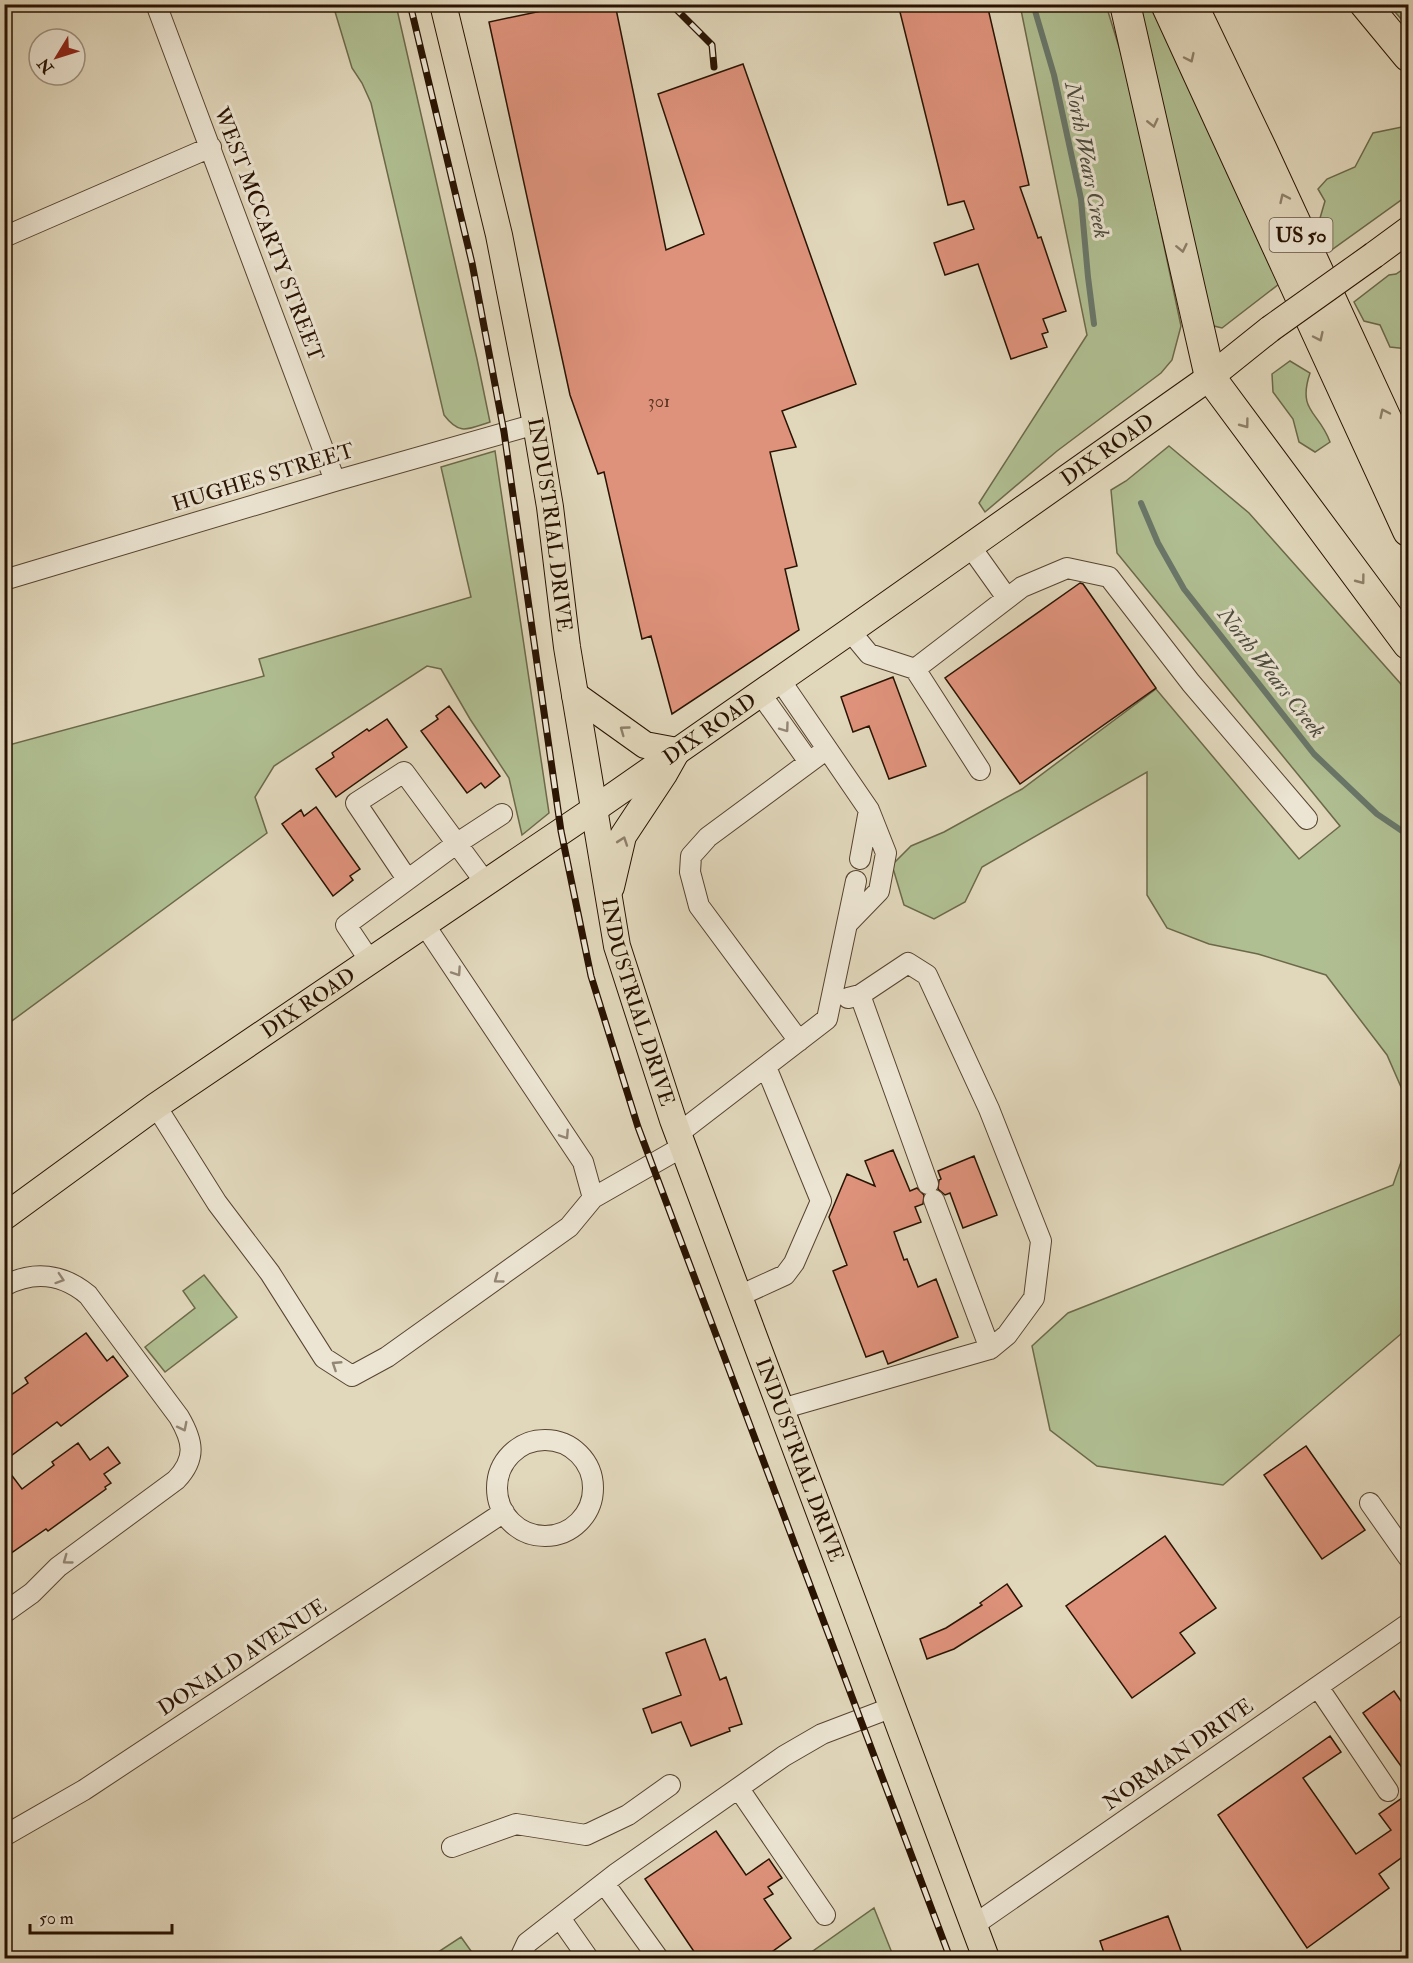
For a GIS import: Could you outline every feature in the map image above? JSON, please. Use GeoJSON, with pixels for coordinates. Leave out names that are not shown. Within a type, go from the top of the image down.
{"type":"FeatureCollection","features":[{"type":"Feature","properties":{"kind":"highway"},"geometry":{"type":"LineString","coordinates":[[1125,4],[1210,377],[1408,644]]}},
{"type":"Feature","properties":{"kind":"highway","name":"US 50"},"geometry":{"type":"LineString","coordinates":[[1166,4],[1408,531]]}},
{"type":"Feature","properties":{"kind":"highway","name":"US 50"},"geometry":{"type":"LineString","coordinates":[[1192,4],[1408,466]]}},
{"type":"Feature","properties":{"kind":"highway"},"geometry":{"type":"LineString","coordinates":[[1365,4],[1408,56]]}},
{"type":"Feature","properties":{"kind":"main road","name":"INDUSTRIAL DRIVE"},"geometry":{"type":"LineString","coordinates":[[443,4],[499,235],[537,424],[550,507],[567,647],[617,946],[681,1139],[986,1959]]}},
{"type":"Feature","properties":{"kind":"main road","name":"DIX ROAD"},"geometry":{"type":"LineString","coordinates":[[4,1217],[156,1106],[593,810],[850,631],[1210,377],[1270,329],[1408,230]]}},
{"type":"Feature","properties":{"kind":"main road"},"geometry":{"type":"LineString","coordinates":[[575,695],[645,745],[677,751],[623,836],[608,898]]}},
{"type":"Feature","properties":{"kind":"street","name":"WEST MCCARTY STREET"},"geometry":{"type":"LineString","coordinates":[[156,4],[335,481]]}},
{"type":"Feature","properties":{"kind":"street"},"geometry":{"type":"LineString","coordinates":[[4,237],[211,147]]}},
{"type":"Feature","properties":{"kind":"street","name":"HUGHES STREET"},"geometry":{"type":"LineString","coordinates":[[4,580],[335,481],[537,424]]}},
{"type":"Feature","properties":{"kind":"street"},"geometry":{"type":"LineString","coordinates":[[970,546],[1007,598]]}},
{"type":"Feature","properties":{"kind":"street"},"geometry":{"type":"LineString","coordinates":[[915,669],[1022,587],[1067,567],[1109,577],[1191,683],[1307,819]]}},
{"type":"Feature","properties":{"kind":"street"},"geometry":{"type":"LineString","coordinates":[[850,631],[869,654],[915,669],[980,770]]}},
{"type":"Feature","properties":{"kind":"street"},"geometry":{"type":"LineString","coordinates":[[770,687],[827,749],[869,810],[886,853],[879,891],[849,922]]}},
{"type":"Feature","properties":{"kind":"street"},"geometry":{"type":"LineString","coordinates":[[770,687],[809,762]]}},
{"type":"Feature","properties":{"kind":"street"},"geometry":{"type":"LineString","coordinates":[[799,1041],[699,906],[690,864],[691,856],[708,837],[827,749]]}},
{"type":"Feature","properties":{"kind":"street"},"geometry":{"type":"LineString","coordinates":[[407,879],[356,803],[404,772],[485,882]]}},
{"type":"Feature","properties":{"kind":"street"},"geometry":{"type":"LineString","coordinates":[[860,859],[869,810]]}},
{"type":"Feature","properties":{"kind":"street"},"geometry":{"type":"LineString","coordinates":[[370,961],[346,925],[456,844],[502,814]]}},
{"type":"Feature","properties":{"kind":"street"},"geometry":{"type":"LineString","coordinates":[[156,1106],[218,1203],[270,1273],[324,1358],[352,1376],[387,1357],[560,1234],[569,1227],[593,1198],[681,1139],[766,1066],[827,1019],[856,881]]}},
{"type":"Feature","properties":{"kind":"street"},"geometry":{"type":"LineString","coordinates":[[424,924],[583,1162],[593,1198]]}},
{"type":"Feature","properties":{"kind":"street"},"geometry":{"type":"LineString","coordinates":[[781,1409],[990,1349],[1007,1335],[1034,1298],[1041,1241],[989,1109],[927,975],[908,963],[860,995],[831,1002]]}},
{"type":"Feature","properties":{"kind":"street"},"geometry":{"type":"LineString","coordinates":[[860,995],[990,1349]]}},
{"type":"Feature","properties":{"kind":"street"},"geometry":{"type":"LineString","coordinates":[[739,1296],[785,1275],[794,1263],[821,1201],[766,1066]]}},
{"type":"Feature","properties":{"kind":"street"},"geometry":{"type":"LineString","coordinates":[[4,1286],[28,1276],[55,1277],[73,1284],[88,1295],[178,1417],[188,1434],[191,1455],[183,1473],[176,1480],[58,1567],[32,1593],[4,1613]]}},
{"type":"Feature","properties":{"kind":"street"},"geometry":{"type":"LineString","coordinates":[[534,1441],[556,1441],[576,1451],[586,1462],[592,1476],[593,1491],[590,1506],[582,1519],[570,1528],[556,1534],[542,1535],[526,1532],[514,1524],[504,1512],[498,1498],[497,1483],[501,1469],[520,1447],[534,1441]]}},
{"type":"Feature","properties":{"kind":"street"},"geometry":{"type":"LineString","coordinates":[[1370,1503],[1408,1557]]}},
{"type":"Feature","properties":{"kind":"street","name":"DONALD AVENUE"},"geometry":{"type":"LineString","coordinates":[[4,1836],[84,1790],[504,1512]]}},
{"type":"Feature","properties":{"kind":"street","name":"NORMAN DRIVE"},"geometry":{"type":"LineString","coordinates":[[974,1924],[1408,1624]]}},
{"type":"Feature","properties":{"kind":"street"},"geometry":{"type":"LineString","coordinates":[[1318,1686],[1388,1791]]}},
{"type":"Feature","properties":{"kind":"street"},"geometry":{"type":"LineString","coordinates":[[520,1959],[527,1943],[604,1883],[784,1756],[822,1734],[893,1707]]}},
{"type":"Feature","properties":{"kind":"street"},"geometry":{"type":"LineString","coordinates":[[452,1847],[516,1824],[586,1835],[628,1815],[670,1785]]}},
{"type":"Feature","properties":{"kind":"street"},"geometry":{"type":"LineString","coordinates":[[739,1789],[825,1915]]}},
{"type":"Feature","properties":{"kind":"street"},"geometry":{"type":"LineString","coordinates":[[604,1883],[658,1959]]}},
{"type":"Feature","properties":{"kind":"street"},"geometry":{"type":"LineString","coordinates":[[560,1918],[588,1959]]}},
{"type":"Feature","properties":{"kind":"green space"},"geometry":{"type":"Polygon","coordinates":[[[333,5],[396,5],[490,422],[465,429],[455,426],[444,415],[371,103],[352,68],[333,5]]]}},
{"type":"Feature","properties":{"kind":"green space"},"geometry":{"type":"Polygon","coordinates":[[[1020,5],[1106,5],[1128,76],[1181,326],[1172,360],[1161,373],[1057,451],[985,512],[979,503],[1087,335],[1020,5]]]}},
{"type":"Feature","properties":{"kind":"green space"},"geometry":{"type":"Polygon","coordinates":[[[1132,5],[1152,5],[1279,284],[1222,328],[1214,326],[1205,313],[1132,5]]]}},
{"type":"Feature","properties":{"kind":"green space"},"geometry":{"type":"Polygon","coordinates":[[[1389,5],[1408,5],[1408,27],[1389,5]]]}},
{"type":"Feature","properties":{"kind":"green space"},"geometry":{"type":"Polygon","coordinates":[[[1402,127],[1408,128],[1408,195],[1330,251],[1318,225],[1325,201],[1318,189],[1327,179],[1355,167],[1373,133],[1402,127]]]}},
{"type":"Feature","properties":{"kind":"green space"},"geometry":{"type":"Polygon","coordinates":[[[1408,266],[1408,349],[1390,347],[1380,325],[1364,321],[1354,302],[1389,275],[1396,274],[1408,266]]]}},
{"type":"Feature","properties":{"kind":"green space"},"geometry":{"type":"Polygon","coordinates":[[[1290,361],[1310,373],[1306,396],[1308,404],[1330,442],[1315,452],[1299,442],[1293,419],[1273,392],[1272,374],[1290,361]]]}},
{"type":"Feature","properties":{"kind":"green space"},"geometry":{"type":"Polygon","coordinates":[[[1169,446],[1249,513],[1400,683],[1408,697],[1408,1103],[1387,1055],[1326,975],[1258,954],[1209,944],[1167,928],[1147,895],[1147,772],[982,867],[965,902],[934,919],[904,905],[892,865],[911,846],[944,832],[1022,789],[1156,689],[1299,859],[1340,826],[1117,553],[1111,490],[1126,481],[1169,446]]]}},
{"type":"Feature","properties":{"kind":"green space"},"geometry":{"type":"Polygon","coordinates":[[[495,451],[549,813],[522,835],[509,778],[470,719],[441,669],[427,666],[274,766],[255,797],[267,833],[5,1026],[5,746],[264,676],[259,659],[471,597],[441,467],[495,451]]]}},
{"type":"Feature","properties":{"kind":"green space"},"geometry":{"type":"Polygon","coordinates":[[[1408,1142],[1408,1328],[1223,1485],[1097,1466],[1050,1430],[1032,1346],[1068,1313],[1393,1185],[1408,1142]]]}},
{"type":"Feature","properties":{"kind":"green space"},"geometry":{"type":"Polygon","coordinates":[[[204,1275],[237,1317],[165,1372],[145,1347],[195,1308],[183,1291],[204,1275]]]}},
{"type":"Feature","properties":{"kind":"green space"},"geometry":{"type":"Polygon","coordinates":[[[874,1908],[894,1958],[803,1958],[874,1908]]]}},
{"type":"Feature","properties":{"kind":"green space"},"geometry":{"type":"Polygon","coordinates":[[[461,1937],[476,1958],[429,1958],[461,1937]]]}},
{"type":"Feature","properties":{"kind":"building"},"geometry":{"type":"Polygon","coordinates":[[[575,4],[615,4],[666,250],[704,234],[658,94],[743,64],[856,384],[782,411],[796,447],[770,452],[797,566],[785,569],[799,630],[672,714],[651,636],[642,639],[604,472],[598,474],[570,395],[489,22],[575,4]]]}},
{"type":"Feature","properties":{"kind":"building"},"geometry":{"type":"Polygon","coordinates":[[[898,4],[987,4],[1029,185],[1020,187],[1038,238],[1041,237],[1066,311],[1043,319],[1048,332],[1042,334],[1047,347],[1011,359],[978,264],[945,275],[934,243],[974,229],[964,201],[948,205],[898,4]]]}},
{"type":"Feature","properties":{"kind":"building"},"geometry":{"type":"Polygon","coordinates":[[[1080,583],[1083,584],[1156,688],[1020,784],[945,678],[1080,583]]]}},
{"type":"Feature","properties":{"kind":"building"},"geometry":{"type":"Polygon","coordinates":[[[893,677],[926,766],[889,779],[869,726],[853,732],[841,697],[893,677]]]}},
{"type":"Feature","properties":{"kind":"building"},"geometry":{"type":"Polygon","coordinates":[[[449,706],[500,776],[485,788],[481,783],[467,793],[421,731],[438,719],[436,716],[449,706]]]}},
{"type":"Feature","properties":{"kind":"building"},"geometry":{"type":"Polygon","coordinates":[[[387,719],[407,747],[336,797],[316,769],[334,757],[332,753],[367,729],[369,731],[387,719]]]}},
{"type":"Feature","properties":{"kind":"building"},"geometry":{"type":"Polygon","coordinates":[[[316,807],[360,869],[350,876],[353,880],[333,896],[282,824],[301,810],[304,816],[316,807]]]}},
{"type":"Feature","properties":{"kind":"building"},"geometry":{"type":"Polygon","coordinates":[[[893,1150],[910,1191],[917,1188],[924,1195],[923,1204],[915,1207],[921,1222],[894,1232],[904,1260],[907,1259],[918,1287],[936,1279],[958,1337],[888,1364],[883,1351],[866,1357],[833,1271],[847,1265],[829,1217],[847,1174],[875,1186],[865,1161],[893,1150]]]}},
{"type":"Feature","properties":{"kind":"building"},"geometry":{"type":"Polygon","coordinates":[[[974,1156],[997,1215],[963,1228],[950,1193],[945,1195],[938,1189],[941,1179],[938,1171],[974,1156]]]}},
{"type":"Feature","properties":{"kind":"building"},"geometry":{"type":"Polygon","coordinates":[[[86,1333],[107,1361],[113,1356],[128,1376],[61,1426],[57,1422],[4,1461],[4,1400],[28,1383],[25,1378],[86,1333]]]}},
{"type":"Feature","properties":{"kind":"building"},"geometry":{"type":"Polygon","coordinates":[[[78,1443],[90,1460],[108,1447],[120,1463],[104,1474],[111,1483],[48,1531],[46,1529],[4,1558],[4,1465],[22,1489],[54,1465],[52,1462],[78,1443]]]}},
{"type":"Feature","properties":{"kind":"building"},"geometry":{"type":"Polygon","coordinates":[[[1306,1446],[1365,1530],[1322,1559],[1264,1475],[1306,1446]]]}},
{"type":"Feature","properties":{"kind":"building"},"geometry":{"type":"Polygon","coordinates":[[[1165,1536],[1216,1608],[1180,1633],[1195,1653],[1132,1698],[1066,1606],[1165,1536]]]}},
{"type":"Feature","properties":{"kind":"building"},"geometry":{"type":"Polygon","coordinates":[[[1007,1584],[1022,1606],[954,1649],[927,1659],[920,1639],[946,1628],[982,1605],[980,1603],[1007,1584]]]}},
{"type":"Feature","properties":{"kind":"building"},"geometry":{"type":"Polygon","coordinates":[[[705,1639],[720,1680],[726,1677],[742,1724],[691,1746],[681,1722],[652,1733],[643,1709],[681,1695],[666,1653],[705,1639]]]}},
{"type":"Feature","properties":{"kind":"building"},"geometry":{"type":"Polygon","coordinates":[[[1394,1691],[1408,1711],[1408,1776],[1363,1713],[1394,1691]]]}},
{"type":"Feature","properties":{"kind":"building"},"geometry":{"type":"Polygon","coordinates":[[[1330,1736],[1341,1752],[1303,1778],[1356,1854],[1391,1830],[1379,1814],[1408,1794],[1408,1853],[1379,1874],[1389,1888],[1307,1948],[1218,1815],[1330,1736]]]}},
{"type":"Feature","properties":{"kind":"building"},"geometry":{"type":"Polygon","coordinates":[[[716,1831],[746,1875],[769,1859],[782,1878],[768,1887],[773,1894],[764,1899],[791,1938],[762,1959],[699,1959],[645,1879],[716,1831]]]}},
{"type":"Feature","properties":{"kind":"building"},"geometry":{"type":"Polygon","coordinates":[[[1168,1916],[1184,1959],[1106,1959],[1100,1941],[1168,1916]]]}},
{"type":"Feature","properties":{"kind":"waterway","name":"North Wears Creek"},"geometry":{"type":"LineString","coordinates":[[1033,4],[1054,75],[1081,199],[1094,324]]}},
{"type":"Feature","properties":{"kind":"waterway","name":"North Wears Creek"},"geometry":{"type":"LineString","coordinates":[[1141,503],[1158,543],[1184,589],[1314,754],[1377,814],[1408,835]]}},
{"type":"Feature","properties":{"kind":"railway"},"geometry":{"type":"LineString","coordinates":[[410,4],[472,263],[504,432],[561,831],[591,976],[638,1127],[950,1958]]}},
{"type":"Feature","properties":{"kind":"railway"},"geometry":{"type":"LineString","coordinates":[[671,4],[712,45],[714,67]]}}]}
